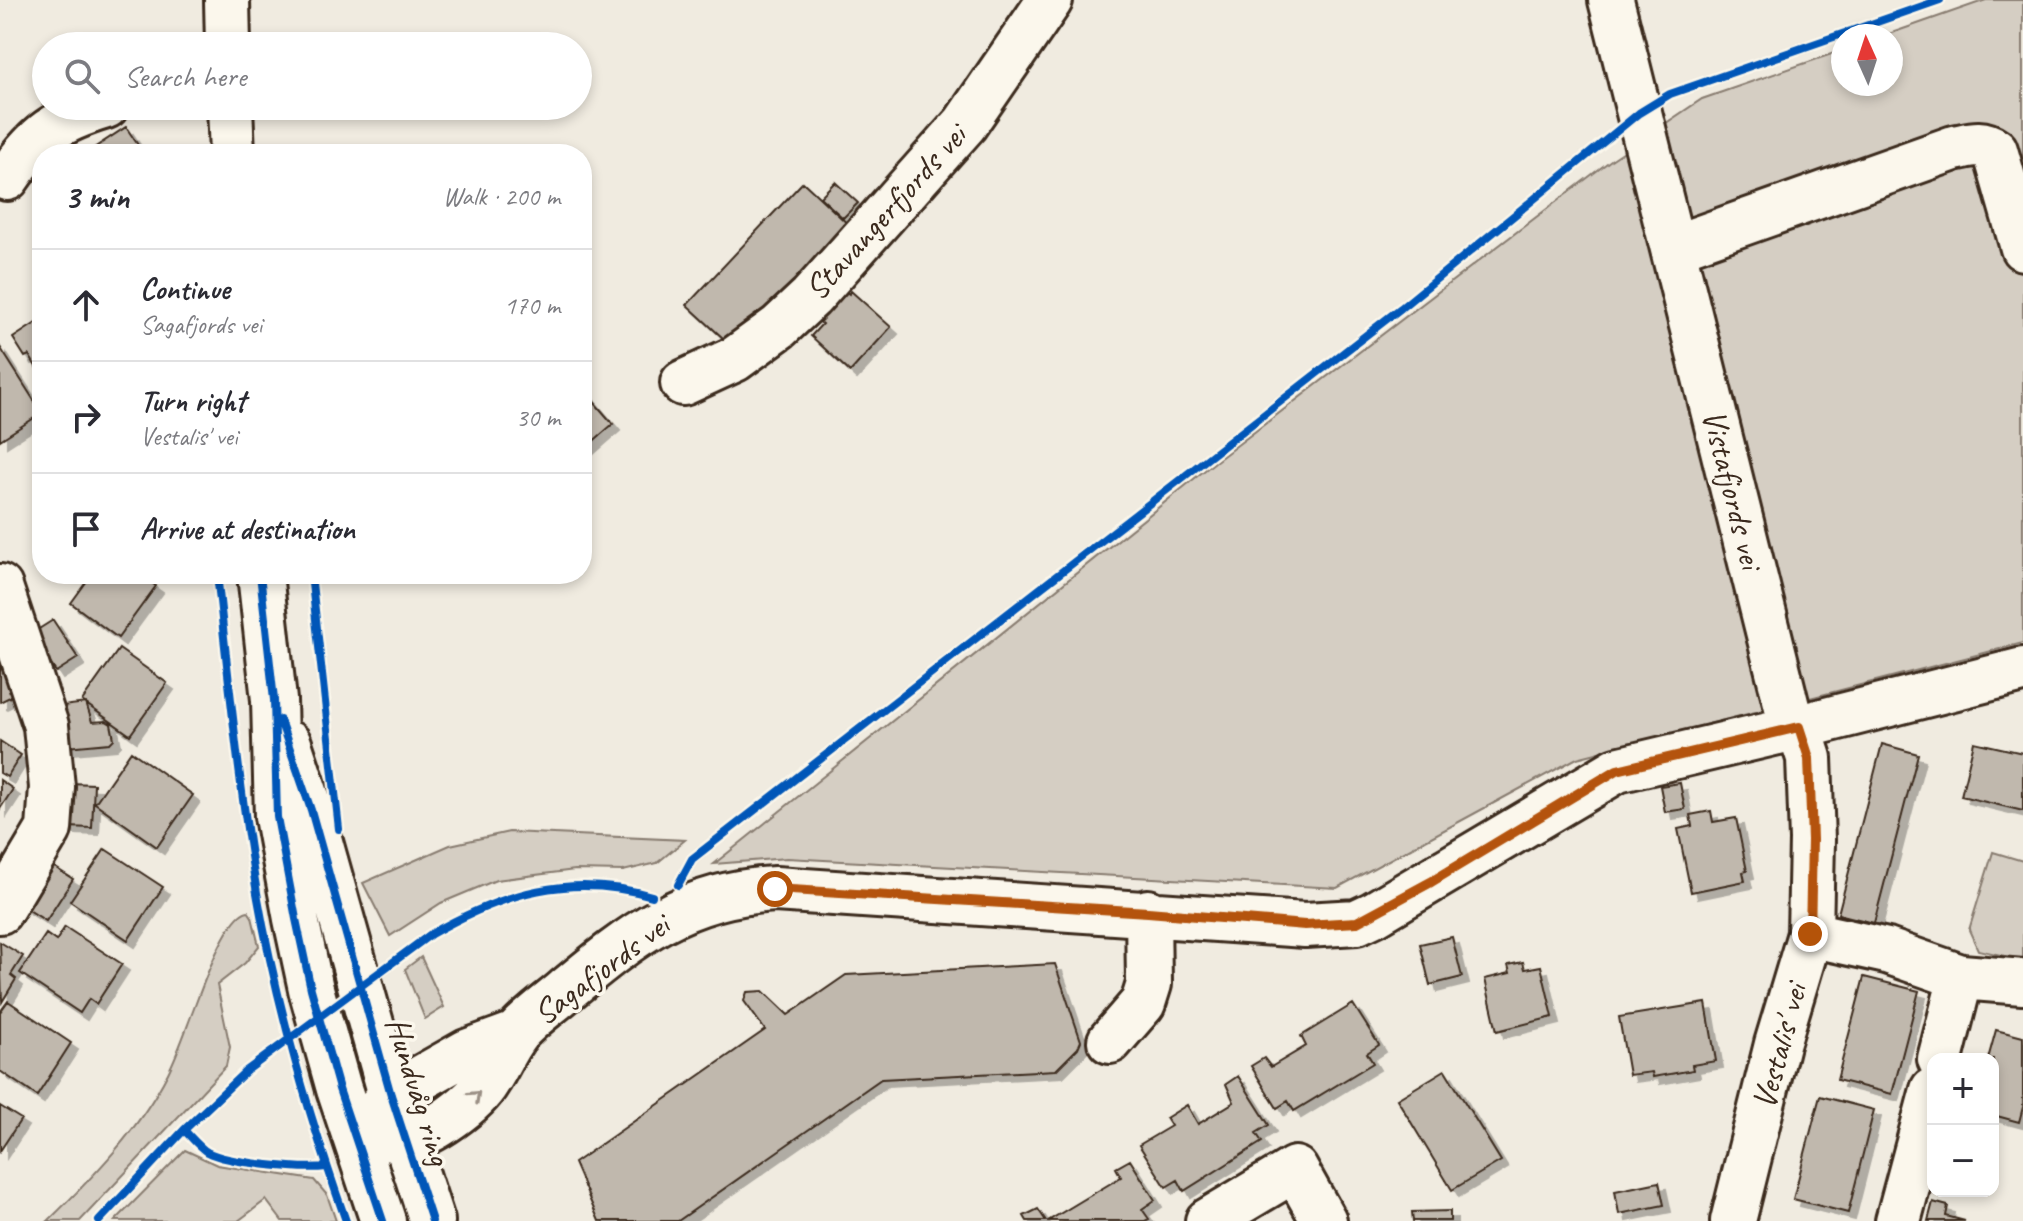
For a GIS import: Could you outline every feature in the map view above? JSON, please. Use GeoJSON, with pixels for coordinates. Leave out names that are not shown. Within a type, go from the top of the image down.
{"type":"FeatureCollection","features":[{"type":"Feature","properties":{"kind":"street"},"geometry":{"type":"LineString","coordinates":[[227,0],[228,32]]}},
{"type":"Feature","properties":{"kind":"street","name":"Stavangerfjords vei"},"geometry":{"type":"LineString","coordinates":[[683,383],[735,359],[779,327],[811,297],[965,124],[1050,0]]}},
{"type":"Feature","properties":{"kind":"street","name":"Vistafjords vei"},"geometry":{"type":"LineString","coordinates":[[1611,0],[1675,247],[1788,711],[1799,727]]}},
{"type":"Feature","properties":{"kind":"street"},"geometry":{"type":"LineString","coordinates":[[34,144],[66,120]]}},
{"type":"Feature","properties":{"kind":"street"},"geometry":{"type":"LineString","coordinates":[[231,120],[232,144]]}},
{"type":"Feature","properties":{"kind":"street"},"geometry":{"type":"LineString","coordinates":[[1675,247],[1954,148],[1976,143],[1987,144],[1995,150],[2023,248]]}},
{"type":"Feature","properties":{"kind":"street"},"geometry":{"type":"LineString","coordinates":[[2,182],[32,146]]}},
{"type":"Feature","properties":{"kind":"street","name":"Hundvåg ring"},"geometry":{"type":"LineString","coordinates":[[261,584],[274,700],[277,817],[285,863],[311,989],[354,1136],[383,1221]]}},
{"type":"Feature","properties":{"kind":"street"},"geometry":{"type":"LineString","coordinates":[[0,587],[46,726],[52,787],[49,829],[0,911]]}},
{"type":"Feature","properties":{"kind":"street","name":"Sagafjords vei"},"geometry":{"type":"LineString","coordinates":[[354,1136],[406,1139],[439,1125],[486,1085],[516,1034],[585,974],[652,925],[690,906],[729,894],[775,889],[1305,925],[1357,922],[1431,882],[1617,770],[2023,670]]}},
{"type":"Feature","properties":{"kind":"street","name":"Hundvåg ring"},"geometry":{"type":"LineString","coordinates":[[274,700],[311,810],[391,1095],[432,1221]]}},
{"type":"Feature","properties":{"kind":"street","name":"Vestalis' vei"},"geometry":{"type":"LineString","coordinates":[[1739,1220],[1777,1044],[1810,934],[1813,888],[1809,758],[1799,727]]}},
{"type":"Feature","properties":{"kind":"street"},"geometry":{"type":"LineString","coordinates":[[1110,1041],[1143,1003],[1149,984],[1148,912]]}},
{"type":"Feature","properties":{"kind":"street"},"geometry":{"type":"LineString","coordinates":[[1810,934],[1887,951],[1961,977],[2023,982]]}},
{"type":"Feature","properties":{"kind":"street"},"geometry":{"type":"LineString","coordinates":[[1942,1053],[1961,977]]}},
{"type":"Feature","properties":{"kind":"street","name":"Sagafjords vei"},"geometry":{"type":"LineString","coordinates":[[354,1136],[391,1095],[467,1052],[516,1034]]}},
{"type":"Feature","properties":{"kind":"street"},"geometry":{"type":"LineString","coordinates":[[1898,1221],[1927,1112]]}},
{"type":"Feature","properties":{"kind":"street"},"geometry":{"type":"LineString","coordinates":[[1208,1221],[1295,1169],[1324,1221]]}},
{"type":"Feature","properties":{"kind":"shaded area"},"geometry":{"type":"Polygon","coordinates":[[[1986,0],[2023,0],[2023,643],[1577,758],[1337,888],[787,858],[714,864],[1215,462],[1611,160],[1702,99],[1831,54],[1831,96],[1903,96],[1903,29],[1986,0]]]}},
{"type":"Feature","properties":{"kind":"shaded area"},"geometry":{"type":"Polygon","coordinates":[[[509,832],[685,840],[657,863],[623,871],[575,870],[496,880],[441,903],[390,936],[363,883],[450,845],[509,832]]]}},
{"type":"Feature","properties":{"kind":"shaded area"},"geometry":{"type":"Polygon","coordinates":[[[1993,852],[2023,861],[2023,960],[1978,950],[1969,930],[1993,852]]]}},
{"type":"Feature","properties":{"kind":"shaded area"},"geometry":{"type":"Polygon","coordinates":[[[248,911],[259,946],[245,963],[217,985],[230,1047],[226,1066],[80,1221],[48,1221],[114,1152],[156,1094],[175,1058],[223,938],[240,915],[248,911]]]}},
{"type":"Feature","properties":{"kind":"shaded area"},"geometry":{"type":"Polygon","coordinates":[[[421,957],[444,1007],[425,1019],[405,969],[421,957]]]}},
{"type":"Feature","properties":{"kind":"shaded area"},"geometry":{"type":"Polygon","coordinates":[[[185,1150],[217,1165],[314,1180],[327,1195],[336,1221],[282,1221],[266,1200],[238,1221],[115,1221],[185,1150]]]}},
{"type":"Feature","properties":{"kind":"building"},"geometry":{"type":"Polygon","coordinates":[[[126,127],[137,144],[100,144],[126,127]]]}},
{"type":"Feature","properties":{"kind":"building"},"geometry":{"type":"Polygon","coordinates":[[[803,182],[852,228],[736,350],[687,305],[803,182]]]}},
{"type":"Feature","properties":{"kind":"building"},"geometry":{"type":"Polygon","coordinates":[[[835,182],[858,203],[843,218],[820,197],[835,182]]]}},
{"type":"Feature","properties":{"kind":"building"},"geometry":{"type":"Polygon","coordinates":[[[843,289],[849,294],[851,291],[891,327],[850,372],[811,336],[822,324],[816,319],[843,289]]]}},
{"type":"Feature","properties":{"kind":"building"},"geometry":{"type":"Polygon","coordinates":[[[32,326],[32,360],[29,355],[25,357],[13,338],[32,326]]]}},
{"type":"Feature","properties":{"kind":"building"},"geometry":{"type":"Polygon","coordinates":[[[0,347],[32,397],[32,419],[0,440],[0,347]]]}},
{"type":"Feature","properties":{"kind":"building"},"geometry":{"type":"Polygon","coordinates":[[[592,400],[613,424],[592,442],[592,400]]]}},
{"type":"Feature","properties":{"kind":"building"},"geometry":{"type":"Polygon","coordinates":[[[85,584],[156,586],[118,638],[71,603],[85,584]]]}},
{"type":"Feature","properties":{"kind":"building"},"geometry":{"type":"Polygon","coordinates":[[[53,620],[78,658],[56,672],[31,634],[53,620]]]}},
{"type":"Feature","properties":{"kind":"building"},"geometry":{"type":"Polygon","coordinates":[[[119,649],[167,683],[130,735],[82,701],[119,649]]]}},
{"type":"Feature","properties":{"kind":"building"},"geometry":{"type":"Polygon","coordinates":[[[0,650],[22,691],[0,702],[0,650]]]}},
{"type":"Feature","properties":{"kind":"building"},"geometry":{"type":"Polygon","coordinates":[[[86,703],[92,722],[106,721],[111,724],[114,739],[110,743],[67,747],[62,706],[86,703]]]}},
{"type":"Feature","properties":{"kind":"building"},"geometry":{"type":"Polygon","coordinates":[[[0,741],[21,755],[7,777],[0,773],[0,741]]]}},
{"type":"Feature","properties":{"kind":"building"},"geometry":{"type":"Polygon","coordinates":[[[1974,742],[2023,753],[2023,811],[1961,796],[1974,742]]]}},
{"type":"Feature","properties":{"kind":"building"},"geometry":{"type":"Polygon","coordinates":[[[1882,744],[1918,754],[1874,923],[1838,914],[1882,744]]]}},
{"type":"Feature","properties":{"kind":"building"},"geometry":{"type":"Polygon","coordinates":[[[131,751],[193,795],[157,847],[95,803],[131,751]]]}},
{"type":"Feature","properties":{"kind":"building"},"geometry":{"type":"Polygon","coordinates":[[[0,780],[13,789],[0,809],[0,780]]]}},
{"type":"Feature","properties":{"kind":"building"},"geometry":{"type":"Polygon","coordinates":[[[69,783],[94,784],[92,828],[67,827],[69,783]]]}},
{"type":"Feature","properties":{"kind":"building"},"geometry":{"type":"Polygon","coordinates":[[[1680,783],[1685,809],[1665,812],[1660,786],[1680,783]]]}},
{"type":"Feature","properties":{"kind":"building"},"geometry":{"type":"Polygon","coordinates":[[[1711,811],[1713,822],[1736,818],[1747,871],[1743,872],[1745,881],[1691,892],[1678,829],[1692,826],[1690,815],[1711,811]]]}},
{"type":"Feature","properties":{"kind":"building"},"geometry":{"type":"Polygon","coordinates":[[[105,849],[163,887],[128,940],[70,901],[105,849]]]}},
{"type":"Feature","properties":{"kind":"building"},"geometry":{"type":"Polygon","coordinates":[[[48,863],[73,879],[46,921],[21,905],[48,863]]]}},
{"type":"Feature","properties":{"kind":"building"},"geometry":{"type":"Polygon","coordinates":[[[65,927],[122,964],[96,1004],[89,999],[80,1013],[20,973],[46,934],[56,941],[65,927]]]}},
{"type":"Feature","properties":{"kind":"building"},"geometry":{"type":"Polygon","coordinates":[[[1452,937],[1462,977],[1430,985],[1420,944],[1452,937]]]}},
{"type":"Feature","properties":{"kind":"building"},"geometry":{"type":"Polygon","coordinates":[[[0,942],[23,956],[11,975],[16,979],[2,1002],[0,942]]]}},
{"type":"Feature","properties":{"kind":"building"},"geometry":{"type":"Polygon","coordinates":[[[1523,962],[1525,969],[1541,966],[1553,1017],[1497,1031],[1485,979],[1510,973],[1508,965],[1523,962]]]}},
{"type":"Feature","properties":{"kind":"building"},"geometry":{"type":"Polygon","coordinates":[[[1055,964],[1081,1041],[1056,1070],[881,1079],[678,1221],[599,1221],[574,1163],[765,1030],[744,1001],[747,992],[763,991],[788,1015],[846,975],[1055,964]]]}},
{"type":"Feature","properties":{"kind":"building"},"geometry":{"type":"Polygon","coordinates":[[[1864,977],[1919,991],[1892,1094],[1837,1080],[1864,977]]]}},
{"type":"Feature","properties":{"kind":"building"},"geometry":{"type":"Polygon","coordinates":[[[8,1001],[71,1043],[37,1096],[0,1071],[0,1012],[8,1001]]]}},
{"type":"Feature","properties":{"kind":"building"},"geometry":{"type":"Polygon","coordinates":[[[1706,1003],[1716,1061],[1692,1065],[1693,1070],[1653,1077],[1652,1072],[1629,1075],[1619,1017],[1706,1003]]]}},
{"type":"Feature","properties":{"kind":"building"},"geometry":{"type":"Polygon","coordinates":[[[1353,1004],[1379,1045],[1367,1053],[1373,1063],[1294,1111],[1288,1101],[1277,1108],[1251,1066],[1264,1058],[1271,1067],[1306,1046],[1301,1036],[1353,1004]]]}},
{"type":"Feature","properties":{"kind":"building"},"geometry":{"type":"Polygon","coordinates":[[[1996,1030],[2023,1037],[2023,1107],[2019,1122],[1999,1117],[1999,1053],[1990,1053],[1996,1030]]]}},
{"type":"Feature","properties":{"kind":"building"},"geometry":{"type":"Polygon","coordinates":[[[1445,1070],[1501,1161],[1452,1190],[1397,1099],[1445,1070]]]}},
{"type":"Feature","properties":{"kind":"building"},"geometry":{"type":"Polygon","coordinates":[[[1238,1076],[1269,1125],[1256,1133],[1262,1142],[1184,1191],[1178,1180],[1166,1187],[1139,1145],[1171,1126],[1166,1118],[1187,1105],[1198,1124],[1234,1102],[1226,1084],[1238,1076]]]}},
{"type":"Feature","properties":{"kind":"building"},"geometry":{"type":"Polygon","coordinates":[[[1820,1096],[1874,1110],[1848,1213],[1793,1199],[1820,1096]]]}},
{"type":"Feature","properties":{"kind":"building"},"geometry":{"type":"Polygon","coordinates":[[[0,1106],[21,1119],[0,1151],[0,1106]]]}},
{"type":"Feature","properties":{"kind":"building"},"geometry":{"type":"Polygon","coordinates":[[[1130,1160],[1155,1200],[1142,1209],[1149,1219],[1048,1221],[1121,1177],[1116,1168],[1130,1160]]]}},
{"type":"Feature","properties":{"kind":"building"},"geometry":{"type":"Polygon","coordinates":[[[1659,1182],[1664,1205],[1619,1214],[1615,1191],[1659,1182]]]}},
{"type":"Feature","properties":{"kind":"building"},"geometry":{"type":"Polygon","coordinates":[[[1933,1202],[1948,1206],[1946,1216],[1965,1221],[1928,1221],[1933,1202]]]}},
{"type":"Feature","properties":{"kind":"building"},"geometry":{"type":"Polygon","coordinates":[[[1038,1209],[1046,1221],[1027,1221],[1024,1216],[1038,1209]]]}},
{"type":"Feature","properties":{"kind":"building"},"geometry":{"type":"Polygon","coordinates":[[[1450,1211],[1450,1221],[1413,1221],[1412,1212],[1450,1211]]]}},
{"type":"Feature","properties":{"kind":"cycle path"},"geometry":{"type":"LineString","coordinates":[[678,885],[692,859],[1401,308],[1639,113],[1670,94],[1940,0]]}},
{"type":"Feature","properties":{"kind":"cycle path"},"geometry":{"type":"LineString","coordinates":[[218,584],[245,813],[265,934],[295,1058],[346,1221]]}},
{"type":"Feature","properties":{"kind":"cycle path"},"geometry":{"type":"LineString","coordinates":[[261,584],[274,700],[277,817],[296,919],[311,989],[339,1089],[383,1221]]}},
{"type":"Feature","properties":{"kind":"cycle path"},"geometry":{"type":"LineString","coordinates":[[312,584],[339,829]]}},
{"type":"Feature","properties":{"kind":"cycle path"},"geometry":{"type":"LineString","coordinates":[[280,720],[311,810],[391,1095],[432,1221]]}},
{"type":"Feature","properties":{"kind":"cycle path"},"geometry":{"type":"LineString","coordinates":[[99,1221],[184,1130],[246,1071],[431,934],[484,907],[538,891],[593,886],[652,896]]}},
{"type":"Feature","properties":{"kind":"cycle path"},"geometry":{"type":"LineString","coordinates":[[184,1130],[204,1150],[217,1156],[266,1165],[326,1167]]}},
{"type":"Feature","properties":{"kind":"route"},"geometry":{"type":"LineString","coordinates":[[775,889],[1305,925],[1357,922],[1431,882],[1617,770],[1799,727],[1809,758],[1813,904],[1810,934]]}}]}
